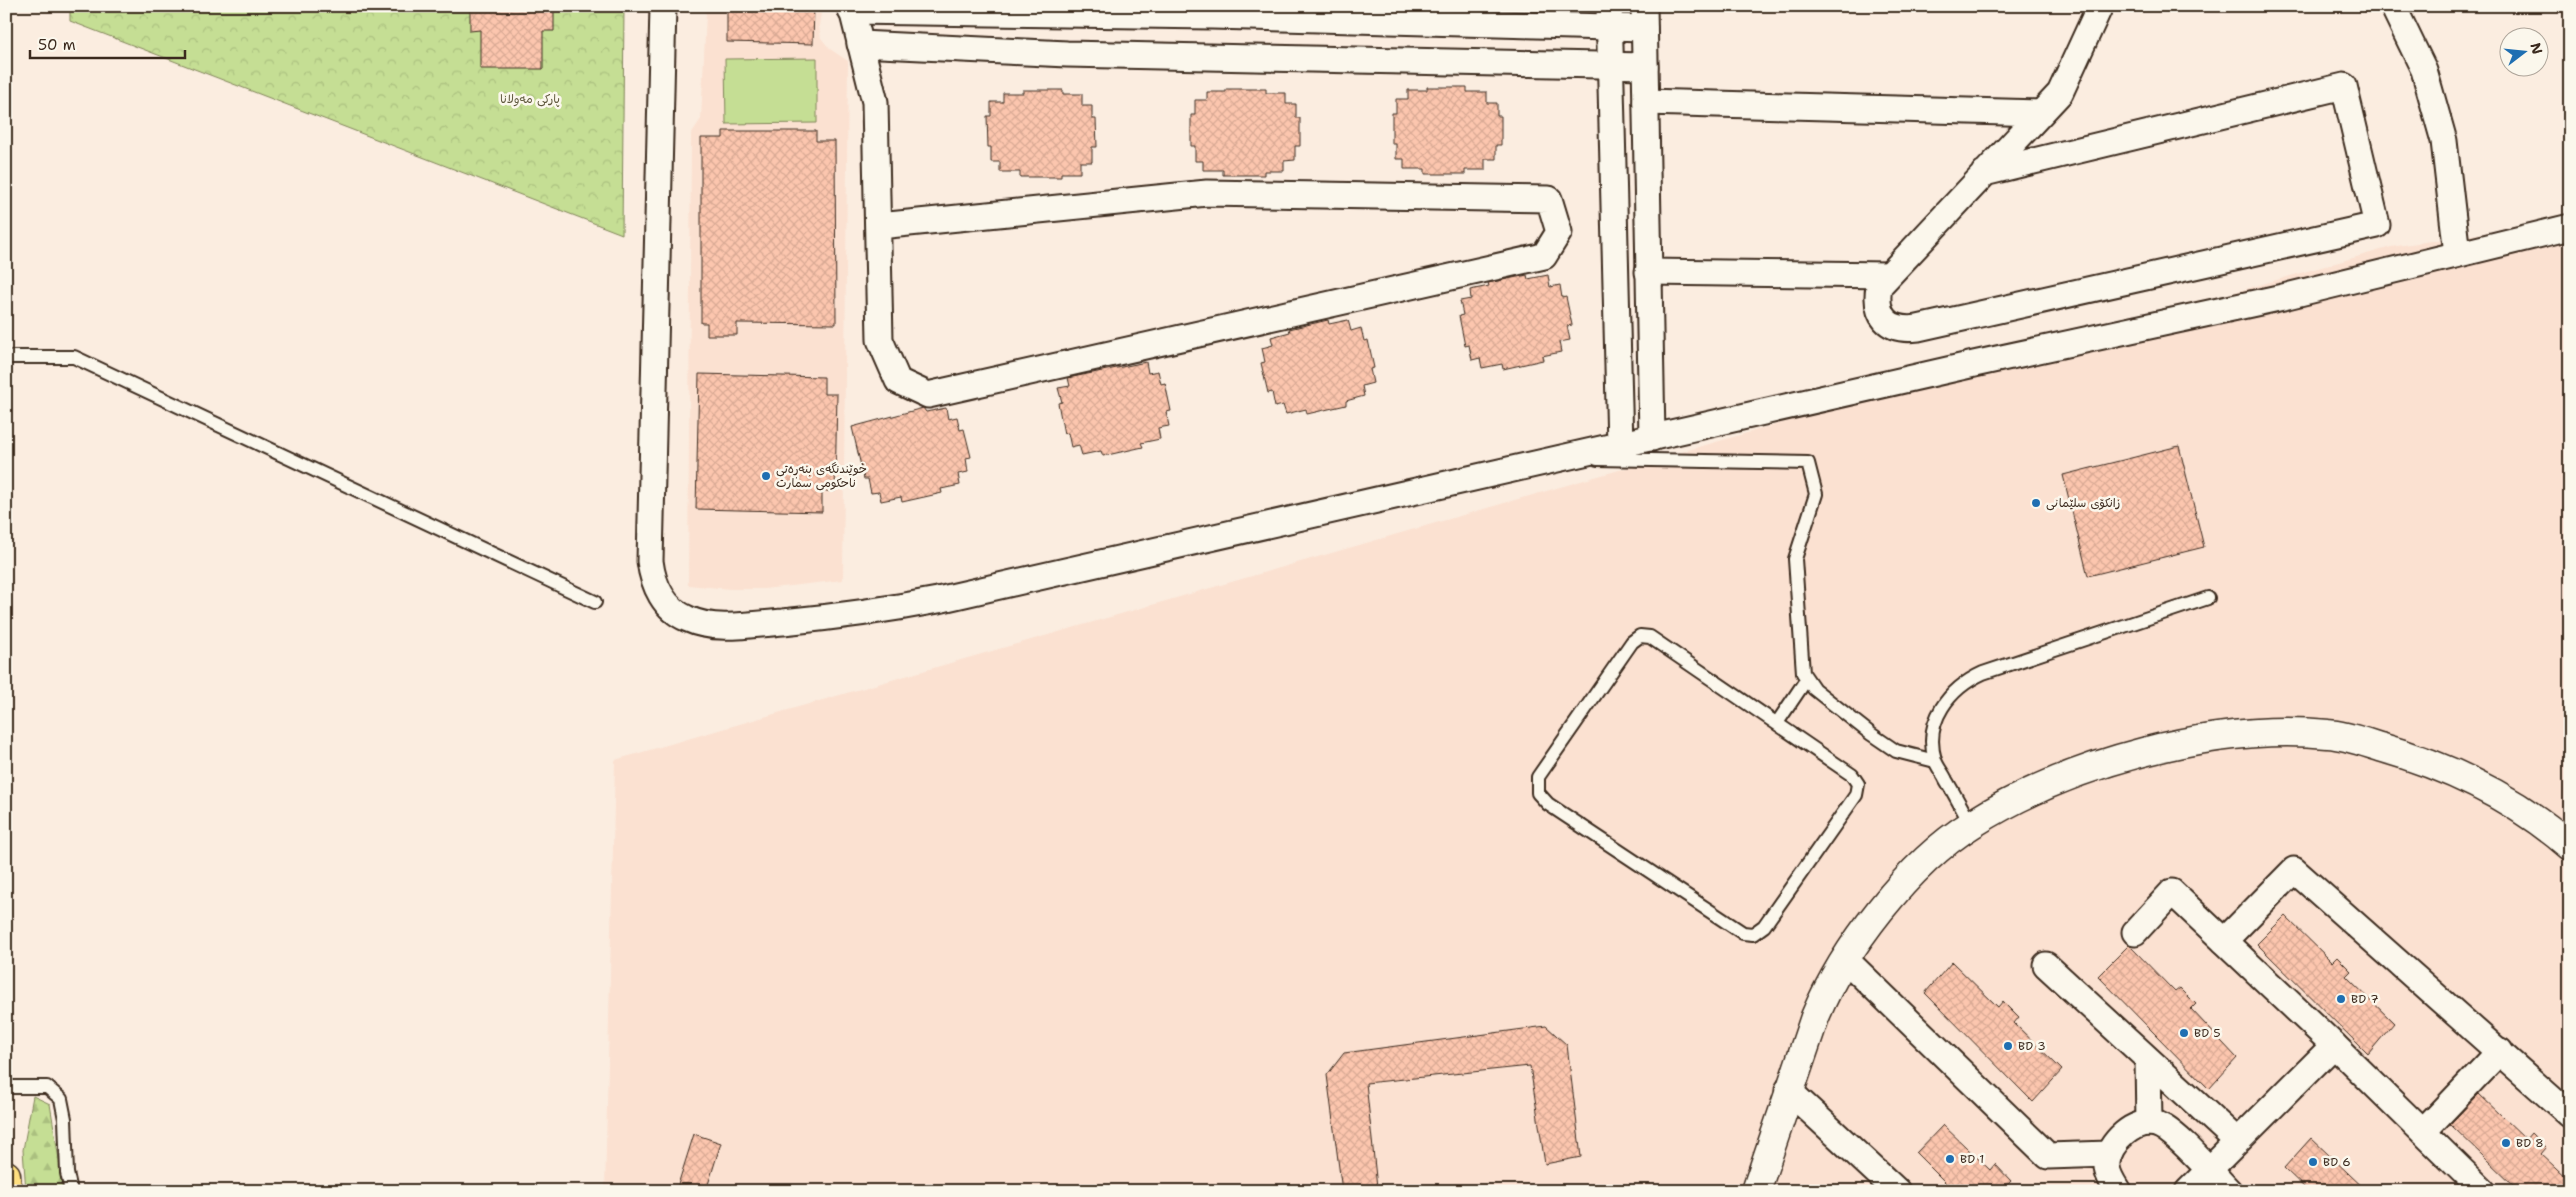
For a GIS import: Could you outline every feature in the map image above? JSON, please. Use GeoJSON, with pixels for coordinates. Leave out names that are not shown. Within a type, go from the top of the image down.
{"type":"FeatureCollection","features":[{"type":"Feature","properties":{"kind":"highway"},"geometry":{"type":"LineString","coordinates":[[6,1175],[7,1191]]}},
{"type":"Feature","properties":{"kind":"street"},"geometry":{"type":"LineString","coordinates":[[663,6],[650,561],[652,574],[661,596],[669,606],[687,619],[713,625],[736,625],[888,610],[1620,446],[1964,366],[2283,297],[2570,227]]}},
{"type":"Feature","properties":{"kind":"street"},"geometry":{"type":"LineString","coordinates":[[1984,173],[2344,86],[2377,225],[1904,330],[1890,325],[1880,314],[1877,300],[1880,286],[1888,275],[1984,173],[2060,93],[2100,6]]}},
{"type":"Feature","properties":{"kind":"street"},"geometry":{"type":"LineString","coordinates":[[2393,6],[2424,70],[2444,141],[2457,254]]}},
{"type":"Feature","properties":{"kind":"street"},"geometry":{"type":"LineString","coordinates":[[880,226],[1207,193],[1549,199],[1558,232],[1544,256],[928,395],[898,380],[880,340],[880,226],[875,102],[851,9],[1015,10],[1070,14],[1212,11],[1644,17],[1652,438]]}},
{"type":"Feature","properties":{"kind":"street"},"geometry":{"type":"LineString","coordinates":[[1067,54],[1070,14]]}},
{"type":"Feature","properties":{"kind":"street"},"geometry":{"type":"LineString","coordinates":[[1609,17],[1620,446]]}},
{"type":"Feature","properties":{"kind":"street"},"geometry":{"type":"LineString","coordinates":[[860,44],[1067,54],[1644,66]]}},
{"type":"Feature","properties":{"kind":"street"},"geometry":{"type":"LineString","coordinates":[[1646,102],[2041,113]]}},
{"type":"Feature","properties":{"kind":"street"},"geometry":{"type":"LineString","coordinates":[[1648,272],[1888,275]]}},
{"type":"Feature","properties":{"kind":"street"},"geometry":{"type":"LineString","coordinates":[[1617,355],[1650,353]]}},
{"type":"Feature","properties":{"kind":"street"},"geometry":{"type":"LineString","coordinates":[[1756,1191],[1788,1090],[1826,990],[1845,959],[1904,882],[1935,852],[1971,824],[2048,786],[2097,766],[2147,751],[2197,740],[2247,732],[2329,734],[2412,756],[2447,769],[2518,806],[2570,846]]}},
{"type":"Feature","properties":{"kind":"street"},"geometry":{"type":"LineString","coordinates":[[2224,941],[2294,870],[2570,1115]]}},
{"type":"Feature","properties":{"kind":"street"},"geometry":{"type":"LineString","coordinates":[[2135,932],[2172,892],[2334,1045],[2483,1191]]}},
{"type":"Feature","properties":{"kind":"street"},"geometry":{"type":"LineString","coordinates":[[1845,959],[2048,1156],[2109,1154]]}},
{"type":"Feature","properties":{"kind":"street"},"geometry":{"type":"LineString","coordinates":[[2046,965],[2237,1141]]}},
{"type":"Feature","properties":{"kind":"street"},"geometry":{"type":"LineString","coordinates":[[2188,1191],[2334,1045]]}},
{"type":"Feature","properties":{"kind":"street"},"geometry":{"type":"LineString","coordinates":[[2423,1132],[2500,1052]]}},
{"type":"Feature","properties":{"kind":"street"},"geometry":{"type":"LineString","coordinates":[[2148,1060],[2149,1123]]}},
{"type":"Feature","properties":{"kind":"street"},"geometry":{"type":"LineString","coordinates":[[1788,1090],[1897,1191]]}},
{"type":"Feature","properties":{"kind":"street"},"geometry":{"type":"LineString","coordinates":[[2118,1191],[2108,1171],[2109,1154],[2129,1130],[2149,1123],[2157,1124],[2173,1135],[2229,1191]]}},
{"type":"Feature","properties":{"kind":"lane"},"geometry":{"type":"LineString","coordinates":[[6,357],[74,356],[595,602]]}},
{"type":"Feature","properties":{"kind":"lane"},"geometry":{"type":"LineString","coordinates":[[1566,458],[1808,463],[1816,494],[1795,558],[1802,665],[1806,680],[1840,711],[1896,751],[1935,761]]}},
{"type":"Feature","properties":{"kind":"lane"},"geometry":{"type":"LineString","coordinates":[[1971,824],[1935,761],[1932,738],[1939,712],[1955,690],[1972,677],[2208,598]]}},
{"type":"Feature","properties":{"kind":"lane"},"geometry":{"type":"LineString","coordinates":[[1640,636],[1650,636],[1777,723],[1852,775],[1858,784],[1858,790],[1764,926],[1753,934],[1743,933],[1722,920],[1548,804],[1538,793],[1538,777],[1632,642],[1640,636]]}},
{"type":"Feature","properties":{"kind":"lane"},"geometry":{"type":"LineString","coordinates":[[1777,723],[1806,680]]}},
{"type":"Feature","properties":{"kind":"lane"},"geometry":{"type":"LineString","coordinates":[[6,1087],[47,1087],[61,1099],[65,1118],[67,1173],[71,1191]]}},
{"type":"Feature","properties":{"kind":"shaded area"},"geometry":{"type":"Polygon","coordinates":[[[701,6],[822,6],[819,26],[821,38],[830,49],[848,61],[843,580],[764,589],[730,589],[688,585],[691,134],[701,119],[706,14],[701,6]]]}},
{"type":"Feature","properties":{"kind":"shaded area","name":"زانکۆی سلێمانی"},"geometry":{"type":"Polygon","coordinates":[[[2570,220],[2570,1191],[605,1191],[615,760],[2391,247],[2570,220]]]}},
{"type":"Feature","properties":{"kind":"green space","name":"پارکی مەولانا"},"geometry":{"type":"Polygon","coordinates":[[[70,6],[624,6],[622,234],[70,21],[70,6]]]}},
{"type":"Feature","properties":{"kind":"green space"},"geometry":{"type":"Polygon","coordinates":[[[817,58],[817,123],[726,124],[725,59],[817,58]]]}},
{"type":"Feature","properties":{"kind":"green space"},"geometry":{"type":"Polygon","coordinates":[[[33,1096],[50,1104],[64,1191],[26,1191],[23,1150],[33,1096]]]}},
{"type":"Feature","properties":{"kind":"building"},"geometry":{"type":"Polygon","coordinates":[[[470,6],[554,6],[554,31],[543,31],[543,69],[480,69],[480,30],[470,31],[470,6]]]}},
{"type":"Feature","properties":{"kind":"building"},"geometry":{"type":"Polygon","coordinates":[[[727,6],[814,6],[813,44],[727,42],[727,6]]]}},
{"type":"Feature","properties":{"kind":"building"},"geometry":{"type":"Polygon","coordinates":[[[1427,87],[1467,87],[1467,92],[1487,92],[1487,103],[1497,103],[1497,116],[1501,116],[1501,145],[1496,145],[1496,159],[1485,159],[1485,170],[1465,170],[1465,174],[1425,174],[1425,169],[1404,169],[1404,159],[1396,159],[1396,144],[1392,144],[1392,113],[1396,113],[1396,99],[1408,99],[1408,90],[1427,90],[1427,87]]]}},
{"type":"Feature","properties":{"kind":"building"},"geometry":{"type":"Polygon","coordinates":[[[1226,89],[1266,89],[1266,93],[1286,93],[1286,104],[1296,104],[1296,118],[1300,118],[1300,146],[1295,146],[1295,160],[1284,161],[1284,171],[1264,171],[1264,175],[1223,175],[1223,170],[1203,170],[1203,161],[1195,161],[1195,146],[1191,146],[1191,115],[1195,115],[1195,100],[1207,100],[1207,92],[1226,92],[1226,89]]]}},
{"type":"Feature","properties":{"kind":"building"},"geometry":{"type":"Polygon","coordinates":[[[1023,90],[1063,90],[1063,94],[1082,94],[1082,106],[1092,106],[1092,119],[1096,119],[1097,147],[1092,147],[1092,162],[1080,162],[1080,173],[1061,173],[1061,177],[1020,177],[1020,172],[1000,172],[1000,162],[991,162],[991,147],[988,147],[987,116],[991,116],[991,102],[1003,102],[1003,93],[1023,93],[1023,90]]]}},
{"type":"Feature","properties":{"kind":"building"},"geometry":{"type":"Polygon","coordinates":[[[723,131],[816,131],[816,141],[835,141],[836,324],[737,323],[737,335],[707,335],[707,323],[701,323],[701,138],[723,138],[723,131]]]}},
{"type":"Feature","properties":{"kind":"building"},"geometry":{"type":"Polygon","coordinates":[[[1527,275],[1528,279],[1548,275],[1550,287],[1560,285],[1562,298],[1566,297],[1572,325],[1567,326],[1570,340],[1559,342],[1561,352],[1542,356],[1543,360],[1503,369],[1502,364],[1482,368],[1480,358],[1472,360],[1469,345],[1465,346],[1459,316],[1463,315],[1460,301],[1471,299],[1470,290],[1489,286],[1488,283],[1527,275]]]}},
{"type":"Feature","properties":{"kind":"building"},"geometry":{"type":"Polygon","coordinates":[[[1328,320],[1329,324],[1348,320],[1351,331],[1361,328],[1364,341],[1368,340],[1374,368],[1370,369],[1373,383],[1362,386],[1364,396],[1346,401],[1346,405],[1307,414],[1306,409],[1286,414],[1283,405],[1275,407],[1272,392],[1268,393],[1261,363],[1265,362],[1262,348],[1273,345],[1271,337],[1290,332],[1289,329],[1328,320]]]}},
{"type":"Feature","properties":{"kind":"building"},"geometry":{"type":"Polygon","coordinates":[[[1146,362],[1148,373],[1158,371],[1161,384],[1165,383],[1171,411],[1166,412],[1169,426],[1158,428],[1160,439],[1141,443],[1143,447],[1103,456],[1101,451],[1082,455],[1079,445],[1071,447],[1068,433],[1064,434],[1058,403],[1062,402],[1058,388],[1070,386],[1068,378],[1146,362]]]}},
{"type":"Feature","properties":{"kind":"building"},"geometry":{"type":"Polygon","coordinates":[[[699,374],[824,377],[824,394],[837,394],[835,491],[822,491],[822,512],[696,509],[699,374]]]}},
{"type":"Feature","properties":{"kind":"building"},"geometry":{"type":"Polygon","coordinates":[[[923,408],[926,412],[946,408],[948,419],[957,417],[960,430],[964,429],[971,457],[966,458],[968,472],[958,474],[960,485],[941,489],[942,493],[902,502],[901,497],[881,501],[879,492],[871,493],[868,479],[864,479],[852,427],[923,408]]]}},
{"type":"Feature","properties":{"kind":"building"},"geometry":{"type":"Polygon","coordinates":[[[2179,446],[2204,547],[2088,576],[2063,475],[2179,446]]]}},
{"type":"Feature","properties":{"kind":"building","name":"BD 7"},"geometry":{"type":"Polygon","coordinates":[[[2285,916],[2332,962],[2337,957],[2351,971],[2346,976],[2394,1023],[2368,1054],[2257,944],[2285,916]]]}},
{"type":"Feature","properties":{"kind":"building","name":"BD 5"},"geometry":{"type":"Polygon","coordinates":[[[2129,945],[2175,992],[2180,988],[2196,1004],[2191,1009],[2237,1058],[2209,1089],[2098,976],[2129,945]]]}},
{"type":"Feature","properties":{"kind":"building","name":"BD 3"},"geometry":{"type":"Polygon","coordinates":[[[1952,962],[1998,1007],[2003,1001],[2019,1017],[2014,1023],[2062,1070],[2033,1102],[1925,993],[1952,962]]]}},
{"type":"Feature","properties":{"kind":"building"},"geometry":{"type":"Polygon","coordinates":[[[1546,1026],[1567,1045],[1581,1157],[1545,1164],[1530,1066],[1366,1083],[1377,1187],[1342,1191],[1327,1075],[1344,1053],[1546,1026]]]}},
{"type":"Feature","properties":{"kind":"building","name":"BD 8"},"geometry":{"type":"Polygon","coordinates":[[[2479,1094],[2526,1139],[2531,1133],[2546,1148],[2541,1154],[2570,1181],[2570,1191],[2519,1191],[2450,1124],[2479,1094]]]}},
{"type":"Feature","properties":{"kind":"building","name":"BD 1"},"geometry":{"type":"Polygon","coordinates":[[[1943,1125],[1990,1170],[1995,1164],[2011,1181],[2002,1191],[1954,1191],[1916,1153],[1943,1125]]]}},
{"type":"Feature","properties":{"kind":"building"},"geometry":{"type":"Polygon","coordinates":[[[694,1134],[721,1143],[706,1191],[676,1191],[694,1134]]]}},
{"type":"Feature","properties":{"kind":"building","name":"BD 6"},"geometry":{"type":"Polygon","coordinates":[[[2311,1138],[2367,1191],[2308,1191],[2284,1168],[2311,1138]]]}},
{"type":"Feature","properties":{"kind":"place","name":"خوێندنگەی بنەڕەتی ناحکومی سمارت"},"geometry":{"type":"Point","coordinates":[766,476]}},
{"type":"Feature","properties":{"kind":"place","name":"زانکۆی سلێمانی"},"geometry":{"type":"Point","coordinates":[2036,503]}},
{"type":"Feature","properties":{"kind":"place","name":"BD 7"},"geometry":{"type":"Point","coordinates":[2341,999]}},
{"type":"Feature","properties":{"kind":"place","name":"BD 5"},"geometry":{"type":"Point","coordinates":[2184,1033]}},
{"type":"Feature","properties":{"kind":"place","name":"BD 3"},"geometry":{"type":"Point","coordinates":[2008,1046]}},
{"type":"Feature","properties":{"kind":"place","name":"BD 8"},"geometry":{"type":"Point","coordinates":[2506,1143]}},
{"type":"Feature","properties":{"kind":"place","name":"BD 1"},"geometry":{"type":"Point","coordinates":[1950,1159]}},
{"type":"Feature","properties":{"kind":"place","name":"BD 6"},"geometry":{"type":"Point","coordinates":[2313,1162]}}]}
